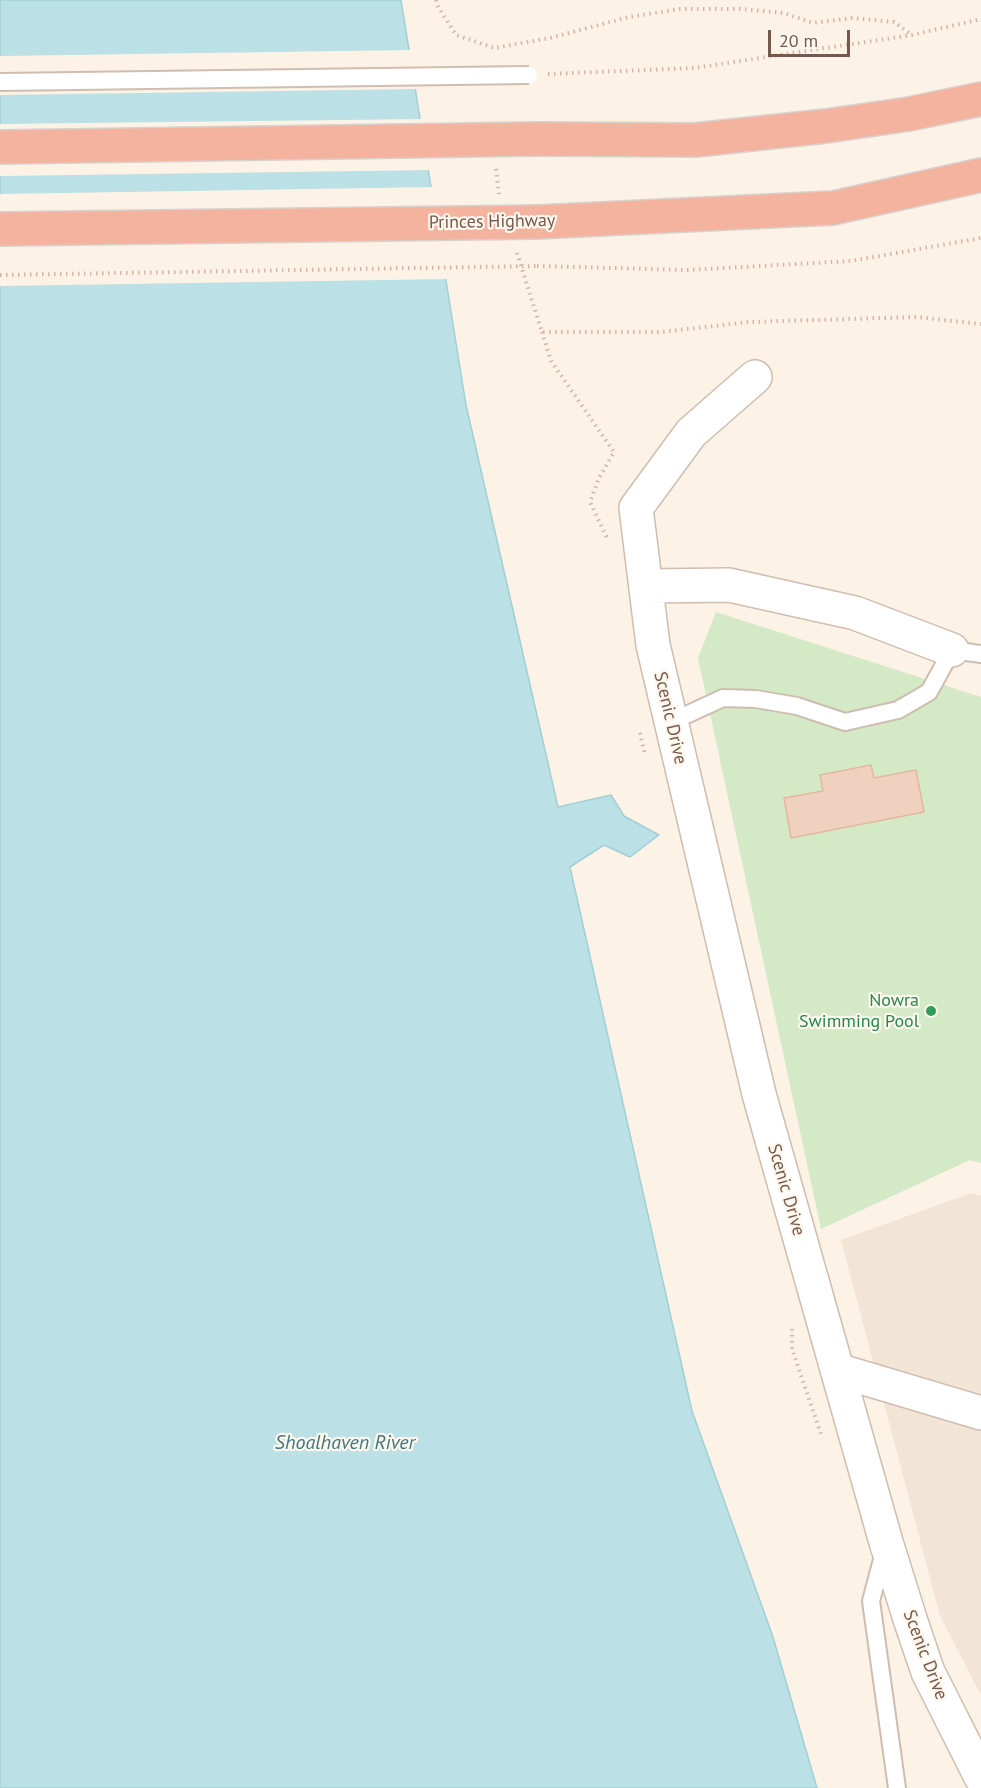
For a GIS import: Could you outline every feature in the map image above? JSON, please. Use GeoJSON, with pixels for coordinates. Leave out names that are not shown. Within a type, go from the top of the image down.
{"type":"FeatureCollection","features":[{"type":"Feature","properties":{"kind":"highway"},"geometry":{"type":"LineString","coordinates":[[0,147],[537,139],[695,140],[874,119],[981,98]]}},
{"type":"Feature","properties":{"kind":"highway","name":"Princes Highway"},"geometry":{"type":"LineString","coordinates":[[0,229],[537,222],[833,208],[981,175]]}},
{"type":"Feature","properties":{"kind":"street","name":"Scenic Drive"},"geometry":{"type":"LineString","coordinates":[[755,377],[691,433],[636,508],[653,645],[759,1094],[886,1542],[928,1672],[981,1777]]}},
{"type":"Feature","properties":{"kind":"street"},"geometry":{"type":"LineString","coordinates":[[647,586],[729,585],[855,613],[967,652]]}},
{"type":"Feature","properties":{"kind":"street"},"geometry":{"type":"LineString","coordinates":[[837,1370],[981,1413]]}},
{"type":"Feature","properties":{"kind":"lane"},"geometry":{"type":"LineString","coordinates":[[0,82],[529,75]]}},
{"type":"Feature","properties":{"kind":"lane"},"geometry":{"type":"LineString","coordinates":[[671,722],[723,698],[756,699],[797,706],[845,722],[898,710],[929,692],[967,652]]}},
{"type":"Feature","properties":{"kind":"lane"},"geometry":{"type":"LineString","coordinates":[[886,1542],[870,1601],[897,1788]]}},
{"type":"Feature","properties":{"kind":"path"},"geometry":{"type":"LineString","coordinates":[[436,0],[456,35],[495,48],[550,38],[629,17],[680,9],[742,9],[783,13],[813,23],[852,18],[894,22],[912,34]]}},
{"type":"Feature","properties":{"kind":"path"},"geometry":{"type":"LineString","coordinates":[[529,75],[694,68],[912,34],[981,19]]}},
{"type":"Feature","properties":{"kind":"path"},"geometry":{"type":"LineString","coordinates":[[494,58],[495,48]]}},
{"type":"Feature","properties":{"kind":"path"},"geometry":{"type":"LineString","coordinates":[[496,167],[501,200]]}},
{"type":"Feature","properties":{"kind":"path"},"geometry":{"type":"LineString","coordinates":[[0,275],[537,266],[687,270],[840,261],[981,238]]}},
{"type":"Feature","properties":{"kind":"path"},"geometry":{"type":"LineString","coordinates":[[516,249],[542,332],[661,332],[749,322],[916,317],[981,324]]}},
{"type":"Feature","properties":{"kind":"shaded area"},"geometry":{"type":"Polygon","coordinates":[[[971,1193],[981,1196],[981,1695],[940,1616],[841,1240],[971,1193]]]}},
{"type":"Feature","properties":{"kind":"green space"},"geometry":{"type":"Polygon","coordinates":[[[716,612],[981,697],[981,1163],[970,1160],[821,1229],[698,658],[716,612]]]}},
{"type":"Feature","properties":{"kind":"water","name":"Shoalhaven River"},"geometry":{"type":"Polygon","coordinates":[[[0,0],[401,0],[466,405],[558,807],[611,795],[624,816],[659,835],[630,857],[604,845],[570,867],[692,1411],[773,1637],[817,1788],[0,1788],[0,0]]]}},
{"type":"Feature","properties":{"kind":"pier"},"geometry":{"type":"Polygon","coordinates":[[[412,50],[418,89],[0,95],[0,56],[412,50]]]}},
{"type":"Feature","properties":{"kind":"pier"},"geometry":{"type":"Polygon","coordinates":[[[423,119],[432,170],[0,176],[0,124],[423,119]]]}},
{"type":"Feature","properties":{"kind":"pier"},"geometry":{"type":"Polygon","coordinates":[[[434,187],[449,279],[0,286],[0,194],[434,187]]]}},
{"type":"Feature","properties":{"kind":"building"},"geometry":{"type":"Polygon","coordinates":[[[871,765],[874,778],[916,770],[924,812],[791,838],[784,798],[823,791],[820,775],[871,765]]]}},
{"type":"Feature","properties":{"kind":"place","name":"Nowra Swimming Pool"},"geometry":{"type":"Point","coordinates":[931,1011]}}]}
